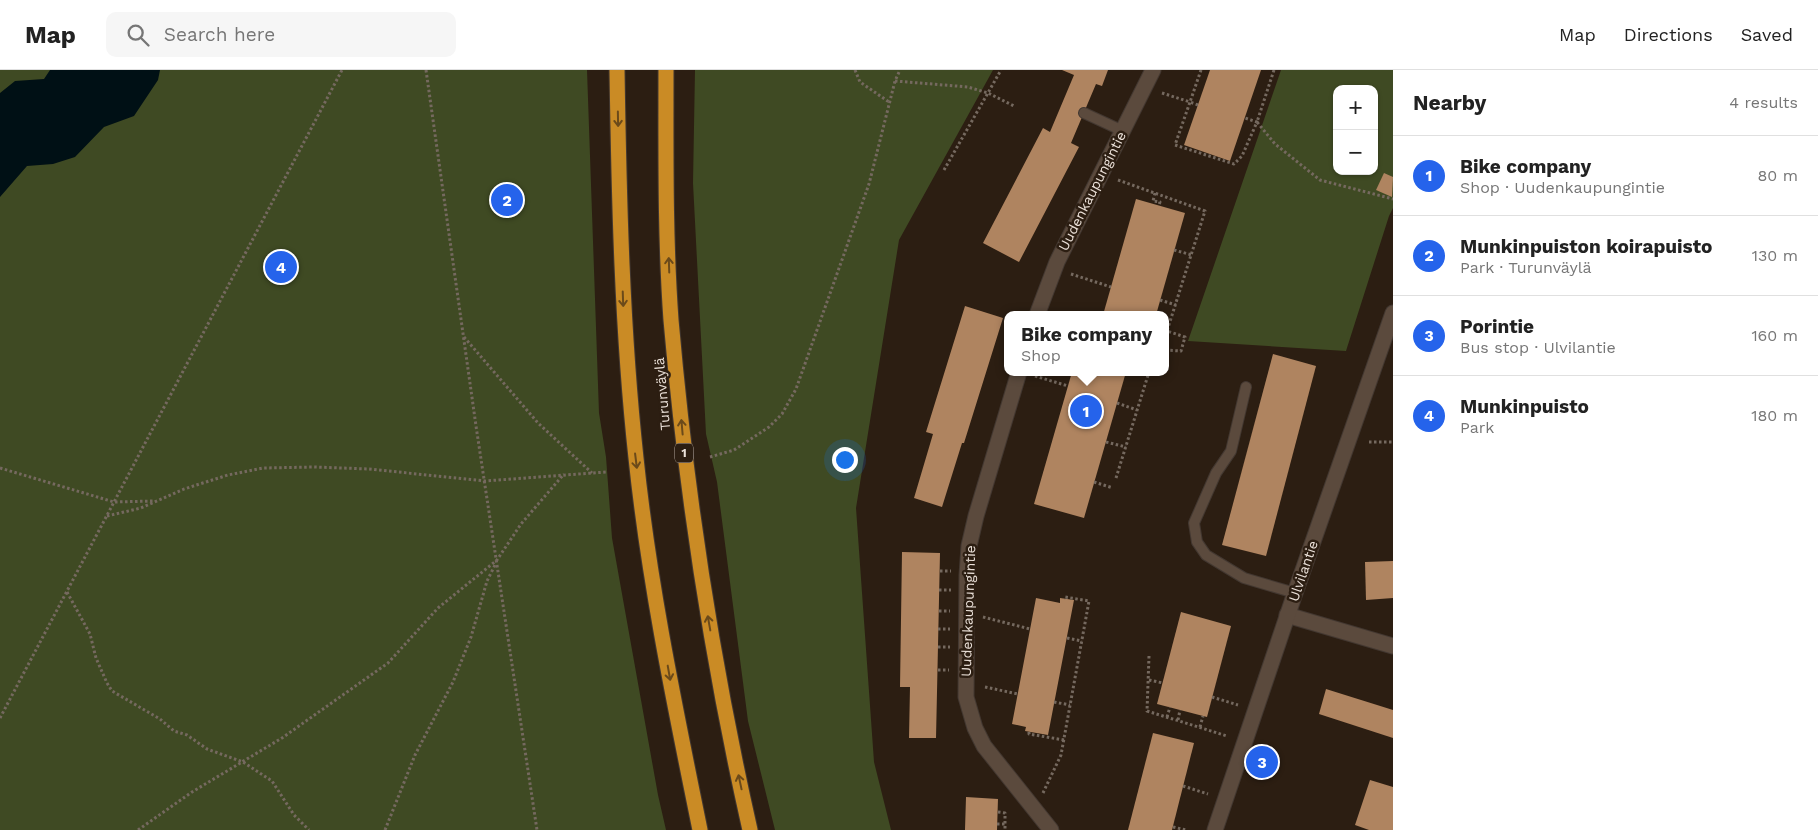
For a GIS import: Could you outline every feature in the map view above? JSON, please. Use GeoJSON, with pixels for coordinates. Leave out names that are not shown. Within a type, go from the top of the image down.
{"type":"FeatureCollection","features":[{"type":"Feature","properties":{"kind":"highway"},"geometry":{"type":"LineString","coordinates":[[618,70],[619,199],[624,322],[636,459],[662,633],[700,830]]}},
{"type":"Feature","properties":{"kind":"highway","name":"Turunväylä"},"geometry":{"type":"LineString","coordinates":[[666,70],[667,199],[671,318],[684,454],[700,569],[720,686],[750,830]]}},
{"type":"Feature","properties":{"kind":"street","name":"Uudenkaupungintie"},"geometry":{"type":"LineString","coordinates":[[1039,311],[1057,262],[1153,70]]}},
{"type":"Feature","properties":{"kind":"street","name":"Ulvilantie"},"geometry":{"type":"LineString","coordinates":[[1216,830],[1287,614],[1393,313]]}},
{"type":"Feature","properties":{"kind":"street","name":"Uudenkaupungintie"},"geometry":{"type":"LineString","coordinates":[[1018,376],[976,516],[969,546],[966,575],[966,683],[970,713],[979,737],[1051,830]]}},
{"type":"Feature","properties":{"kind":"street"},"geometry":{"type":"LineString","coordinates":[[1287,614],[1393,646]]}},
{"type":"Feature","properties":{"kind":"lane"},"geometry":{"type":"LineString","coordinates":[[1084,113],[1123,131]]}},
{"type":"Feature","properties":{"kind":"lane"},"geometry":{"type":"LineString","coordinates":[[1246,387],[1231,451],[1216,473],[1194,523],[1197,542],[1206,555],[1230,571],[1244,578],[1295,593]]}},
{"type":"Feature","properties":{"kind":"path"},"geometry":{"type":"LineString","coordinates":[[0,718],[342,70]]}},
{"type":"Feature","properties":{"kind":"path"},"geometry":{"type":"LineString","coordinates":[[426,70],[484,481],[537,830]]}},
{"type":"Feature","properties":{"kind":"path"},"geometry":{"type":"LineString","coordinates":[[855,70],[860,82],[889,102]]}},
{"type":"Feature","properties":{"kind":"path"},"geometry":{"type":"LineString","coordinates":[[710,457],[734,450],[769,427],[782,414],[796,389],[869,184],[889,102],[900,70]]}},
{"type":"Feature","properties":{"kind":"path"},"geometry":{"type":"LineString","coordinates":[[944,170],[1001,70]]}},
{"type":"Feature","properties":{"kind":"path"},"geometry":{"type":"LineString","coordinates":[[1201,70],[1175,145],[1234,164],[1242,156],[1257,122],[1274,70]]}},
{"type":"Feature","properties":{"kind":"path"},"geometry":{"type":"LineString","coordinates":[[895,81],[968,87],[988,93],[1014,106]]}},
{"type":"Feature","properties":{"kind":"path"},"geometry":{"type":"LineString","coordinates":[[1166,95],[1198,105]]}},
{"type":"Feature","properties":{"kind":"path"},"geometry":{"type":"LineString","coordinates":[[1245,118],[1257,122],[1275,144],[1320,180],[1393,199]]}},
{"type":"Feature","properties":{"kind":"path"},"geometry":{"type":"LineString","coordinates":[[1116,179],[1206,212],[1169,325]]}},
{"type":"Feature","properties":{"kind":"path"},"geometry":{"type":"LineString","coordinates":[[1155,194],[1153,200],[1160,202],[1159,205]]}},
{"type":"Feature","properties":{"kind":"path"},"geometry":{"type":"LineString","coordinates":[[1174,250],[1192,254]]}},
{"type":"Feature","properties":{"kind":"path"},"geometry":{"type":"LineString","coordinates":[[1068,272],[1111,287]]}},
{"type":"Feature","properties":{"kind":"path"},"geometry":{"type":"LineString","coordinates":[[1160,300],[1176,305]]}},
{"type":"Feature","properties":{"kind":"path"},"geometry":{"type":"LineString","coordinates":[[1169,332],[1185,337],[1181,351],[1169,350]]}},
{"type":"Feature","properties":{"kind":"path"},"geometry":{"type":"LineString","coordinates":[[463,336],[538,424],[592,473]]}},
{"type":"Feature","properties":{"kind":"path"},"geometry":{"type":"LineString","coordinates":[[1034,376],[1068,386]]}},
{"type":"Feature","properties":{"kind":"path"},"geometry":{"type":"LineString","coordinates":[[1116,478],[1148,376]]}},
{"type":"Feature","properties":{"kind":"path"},"geometry":{"type":"LineString","coordinates":[[1117,403],[1137,410]]}},
{"type":"Feature","properties":{"kind":"path"},"geometry":{"type":"LineString","coordinates":[[1106,442],[1126,447]]}},
{"type":"Feature","properties":{"kind":"path"},"geometry":{"type":"LineString","coordinates":[[1370,442],[1393,442]]}},
{"type":"Feature","properties":{"kind":"path"},"geometry":{"type":"LineString","coordinates":[[0,468],[114,502],[157,501]]}},
{"type":"Feature","properties":{"kind":"path"},"geometry":{"type":"LineString","coordinates":[[107,516],[141,508],[184,489],[228,475],[263,468],[369,469],[484,481],[606,472]]}},
{"type":"Feature","properties":{"kind":"path"},"geometry":{"type":"LineString","coordinates":[[385,830],[415,755],[453,682],[471,637],[487,581],[497,560],[521,524],[564,474]]}},
{"type":"Feature","properties":{"kind":"path"},"geometry":{"type":"LineString","coordinates":[[1094,482],[1113,488]]}},
{"type":"Feature","properties":{"kind":"path"},"geometry":{"type":"LineString","coordinates":[[138,830],[192,792],[282,738],[388,663],[438,608],[497,560]]}},
{"type":"Feature","properties":{"kind":"path"},"geometry":{"type":"LineString","coordinates":[[67,592],[90,634],[96,658],[112,691],[160,719],[174,731],[187,735],[207,749],[243,762],[272,781],[294,815],[309,830]]}},
{"type":"Feature","properties":{"kind":"path"},"geometry":{"type":"LineString","coordinates":[[1033,808],[1061,755],[1089,601],[1065,597],[1064,599]]}},
{"type":"Feature","properties":{"kind":"path"},"geometry":{"type":"LineString","coordinates":[[982,627],[983,607]]}},
{"type":"Feature","properties":{"kind":"path"},"geometry":{"type":"LineString","coordinates":[[982,617],[1030,629]]}},
{"type":"Feature","properties":{"kind":"path"},"geometry":{"type":"LineString","coordinates":[[1067,638],[1082,641]]}},
{"type":"Feature","properties":{"kind":"path"},"geometry":{"type":"LineString","coordinates":[[1149,656],[1148,711],[1227,736]]}},
{"type":"Feature","properties":{"kind":"path"},"geometry":{"type":"LineString","coordinates":[[1148,680],[1163,683]]}},
{"type":"Feature","properties":{"kind":"path"},"geometry":{"type":"LineString","coordinates":[[982,693],[982,686],[1018,694]]}},
{"type":"Feature","properties":{"kind":"path"},"geometry":{"type":"LineString","coordinates":[[1212,697],[1238,705]]}},
{"type":"Feature","properties":{"kind":"path"},"geometry":{"type":"LineString","coordinates":[[1054,702],[1070,705]]}},
{"type":"Feature","properties":{"kind":"path"},"geometry":{"type":"LineString","coordinates":[[1167,717],[1170,707]]}},
{"type":"Feature","properties":{"kind":"path"},"geometry":{"type":"LineString","coordinates":[[1178,720],[1180,710]]}},
{"type":"Feature","properties":{"kind":"path"},"geometry":{"type":"LineString","coordinates":[[1200,727],[1203,716]]}},
{"type":"Feature","properties":{"kind":"path"},"geometry":{"type":"LineString","coordinates":[[1029,732],[1029,734],[1064,740]]}},
{"type":"Feature","properties":{"kind":"path"},"geometry":{"type":"LineString","coordinates":[[1036,785],[1048,800]]}},
{"type":"Feature","properties":{"kind":"path"},"geometry":{"type":"LineString","coordinates":[[1183,786],[1208,794]]}},
{"type":"Feature","properties":{"kind":"path"},"geometry":{"type":"LineString","coordinates":[[998,812],[1005,813],[1005,830]]}},
{"type":"Feature","properties":{"kind":"path"},"geometry":{"type":"LineString","coordinates":[[997,824],[1005,824]]}},
{"type":"Feature","properties":{"kind":"path"},"geometry":{"type":"LineString","coordinates":[[1173,827],[1186,830]]}},
{"type":"Feature","properties":{"kind":"green space"},"geometry":{"type":"Polygon","coordinates":[[[0,70],[587,70],[599,413],[606,457],[612,538],[658,795],[666,830],[0,830],[0,70]]]}},
{"type":"Feature","properties":{"kind":"green space"},"geometry":{"type":"Polygon","coordinates":[[[695,70],[993,70],[899,240],[856,508],[874,762],[891,830],[775,830],[748,721],[717,482],[706,434],[693,183],[695,70]]]}},
{"type":"Feature","properties":{"kind":"green space"},"geometry":{"type":"Polygon","coordinates":[[[1281,70],[1393,70],[1393,208],[1346,351],[1188,341],[1281,70]]]}},
{"type":"Feature","properties":{"kind":"shaded area"},"geometry":{"type":"Polygon","coordinates":[[[50,70],[160,70],[158,80],[134,116],[104,127],[75,157],[53,164],[27,166],[0,197],[0,93],[15,81],[44,79],[50,70]]]}},
{"type":"Feature","properties":{"kind":"building"},"geometry":{"type":"Polygon","coordinates":[[[1062,70],[1108,70],[1102,86],[1096,84],[1071,143],[1079,147],[1019,262],[983,243],[1043,128],[1050,132],[1074,75],[1062,70]]]}},
{"type":"Feature","properties":{"kind":"building"},"geometry":{"type":"Polygon","coordinates":[[[1210,70],[1261,70],[1230,161],[1184,145],[1210,70]]]}},
{"type":"Feature","properties":{"kind":"building"},"geometry":{"type":"Polygon","coordinates":[[[1384,173],[1393,177],[1392,197],[1376,190],[1384,173]]]}},
{"type":"Feature","properties":{"kind":"building"},"geometry":{"type":"Polygon","coordinates":[[[1136,199],[1185,213],[1157,311],[1104,311],[1136,199]]]}},
{"type":"Feature","properties":{"kind":"building"},"geometry":{"type":"Polygon","coordinates":[[[965,306],[1003,318],[942,507],[914,498],[933,434],[926,432],[965,306]]]}},
{"type":"Feature","properties":{"kind":"building"},"geometry":{"type":"Polygon","coordinates":[[[1273,354],[1316,366],[1266,556],[1222,545],[1273,354]]]}},
{"type":"Feature","properties":{"kind":"building"},"geometry":{"type":"Polygon","coordinates":[[[1071,376],[1125,376],[1084,518],[1034,504],[1071,376]]]}},
{"type":"Feature","properties":{"kind":"building"},"geometry":{"type":"Polygon","coordinates":[[[902,552],[940,553],[936,738],[909,738],[910,687],[900,687],[902,552]]]}},
{"type":"Feature","properties":{"kind":"building"},"geometry":{"type":"Polygon","coordinates":[[[1393,561],[1393,598],[1366,600],[1365,562],[1393,561]]]}},
{"type":"Feature","properties":{"kind":"building"},"geometry":{"type":"Polygon","coordinates":[[[1036,598],[1060,603],[1060,598],[1074,600],[1048,735],[1025,731],[1026,727],[1012,724],[1036,598]]]}},
{"type":"Feature","properties":{"kind":"building"},"geometry":{"type":"Polygon","coordinates":[[[1181,612],[1231,626],[1207,717],[1157,704],[1181,612]]]}},
{"type":"Feature","properties":{"kind":"building"},"geometry":{"type":"Polygon","coordinates":[[[1326,689],[1393,710],[1393,738],[1319,714],[1326,689]]]}},
{"type":"Feature","properties":{"kind":"building"},"geometry":{"type":"Polygon","coordinates":[[[1153,733],[1194,743],[1172,830],[1128,830],[1153,733]]]}},
{"type":"Feature","properties":{"kind":"building"},"geometry":{"type":"Polygon","coordinates":[[[1370,780],[1393,787],[1393,830],[1369,830],[1355,825],[1370,780]]]}},
{"type":"Feature","properties":{"kind":"building"},"geometry":{"type":"Polygon","coordinates":[[[966,797],[998,799],[997,830],[965,830],[966,797]]]}},
{"type":"Feature","properties":{"kind":"place","name":"Munkinpuiston koirapuisto"},"geometry":{"type":"Point","coordinates":[507,200]}},
{"type":"Feature","properties":{"kind":"place","name":"Munkinpuisto"},"geometry":{"type":"Point","coordinates":[281,267]}},
{"type":"Feature","properties":{"kind":"place","name":"Bike company"},"geometry":{"type":"Point","coordinates":[1086,411]}},
{"type":"Feature","properties":{"kind":"place","name":"Porintie"},"geometry":{"type":"Point","coordinates":[1262,762]}}]}
